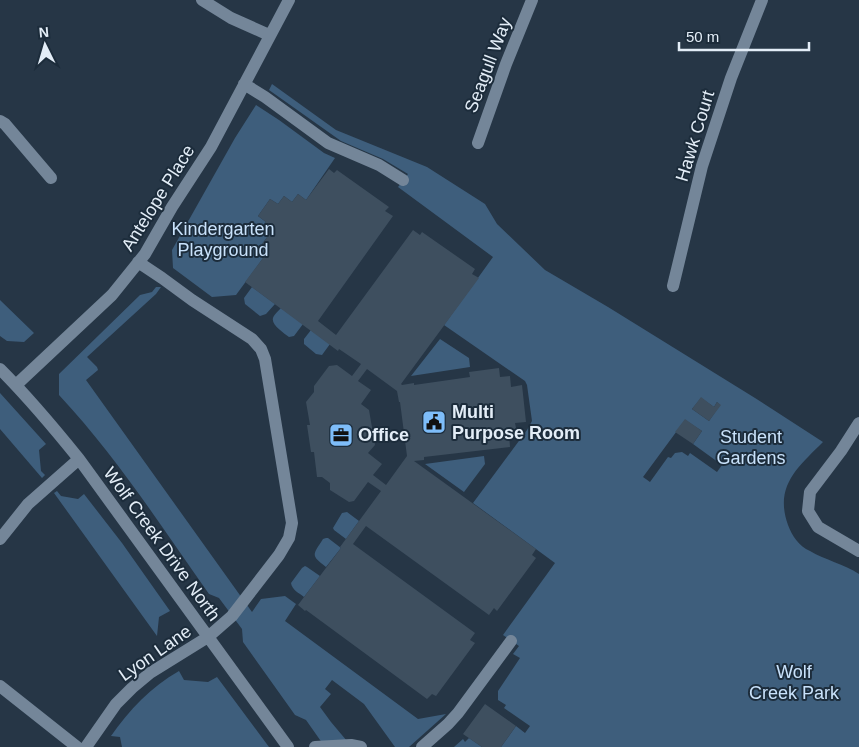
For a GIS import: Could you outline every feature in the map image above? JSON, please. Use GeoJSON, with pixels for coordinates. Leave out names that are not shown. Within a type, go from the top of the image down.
{"type":"FeatureCollection","features":[{"type":"Feature","properties":{"kind":"street"},"geometry":{"type":"LineString","coordinates":[[202,0],[231,18],[269,35]]}},
{"type":"Feature","properties":{"kind":"street","name":"Antelope Place"},"geometry":{"type":"LineString","coordinates":[[16,385],[112,295],[145,254],[172,207],[211,147],[289,0]]}},
{"type":"Feature","properties":{"kind":"street","name":"Seagull Way"},"geometry":{"type":"LineString","coordinates":[[478,143],[506,64],[532,0]]}},
{"type":"Feature","properties":{"kind":"street","name":"Hawk Court"},"geometry":{"type":"LineString","coordinates":[[673,286],[702,166],[731,78],[762,0]]}},
{"type":"Feature","properties":{"kind":"street"},"geometry":{"type":"LineString","coordinates":[[244,84],[328,143],[379,165],[403,180]]}},
{"type":"Feature","properties":{"kind":"street"},"geometry":{"type":"LineString","coordinates":[[0,121],[51,178]]}},
{"type":"Feature","properties":{"kind":"street","name":"Lyon Lane"},"geometry":{"type":"LineString","coordinates":[[86,747],[116,704],[132,688],[150,673],[208,637],[232,616],[279,554],[289,538],[292,523],[265,359],[261,349],[252,339],[138,262]]}},
{"type":"Feature","properties":{"kind":"street","name":"Wolf Creek Drive North"},"geometry":{"type":"LineString","coordinates":[[0,368],[79,458],[288,747]]}},
{"type":"Feature","properties":{"kind":"street"},"geometry":{"type":"LineString","coordinates":[[859,423],[841,451],[810,492],[808,510],[818,527],[859,551]]}},
{"type":"Feature","properties":{"kind":"street"},"geometry":{"type":"LineString","coordinates":[[0,539],[5,523],[79,458]]}},
{"type":"Feature","properties":{"kind":"street"},"geometry":{"type":"LineString","coordinates":[[422,747],[458,713],[511,640]]}},
{"type":"Feature","properties":{"kind":"street"},"geometry":{"type":"LineString","coordinates":[[0,686],[77,747]]}},
{"type":"Feature","properties":{"kind":"street"},"geometry":{"type":"LineString","coordinates":[[315,747],[351,745],[361,747]]}},
{"type":"Feature","properties":{"kind":"green space"},"geometry":{"type":"Polygon","coordinates":[[[272,84],[336,130],[427,167],[485,204],[497,224],[545,270],[608,307],[823,442],[791,478],[786,488],[784,511],[792,533],[802,546],[859,574],[859,747],[501,747],[516,726],[525,733],[530,726],[504,708],[506,705],[498,700],[498,691],[520,658],[513,654],[519,646],[503,635],[555,563],[473,503],[532,421],[525,381],[444,325],[493,257],[398,187],[408,174],[383,159],[341,141],[269,90],[272,84]],[[701,398],[692,409],[709,421],[720,405],[717,402],[714,407],[701,398]],[[685,420],[643,477],[650,482],[668,457],[671,458],[675,453],[682,452],[688,456],[690,453],[717,472],[722,465],[693,444],[702,431],[685,420]]]}},
{"type":"Feature","properties":{"kind":"green space","name":"Kindergarten Playground"},"geometry":{"type":"Polygon","coordinates":[[[256,105],[324,153],[335,158],[306,200],[298,194],[292,202],[284,196],[278,204],[270,199],[258,216],[266,222],[260,230],[268,236],[262,244],[269,250],[236,295],[212,297],[173,268],[172,250],[235,138],[256,105]]]}},
{"type":"Feature","properties":{"kind":"green space"},"geometry":{"type":"Polygon","coordinates":[[[156,287],[161,287],[156,294],[87,357],[98,370],[86,380],[252,612],[261,599],[285,596],[296,604],[285,621],[418,719],[446,714],[409,747],[395,747],[364,704],[332,680],[325,689],[331,694],[320,707],[352,747],[325,747],[306,720],[295,715],[243,642],[242,629],[219,598],[209,594],[119,467],[59,395],[59,374],[140,295],[152,292],[156,287]]]}},
{"type":"Feature","properties":{"kind":"green space"},"geometry":{"type":"Polygon","coordinates":[[[252,287],[275,304],[266,314],[260,316],[245,304],[244,298],[252,287]]]}},
{"type":"Feature","properties":{"kind":"green space"},"geometry":{"type":"Polygon","coordinates":[[[0,300],[34,333],[24,342],[7,341],[0,336],[0,300]]]}},
{"type":"Feature","properties":{"kind":"green space"},"geometry":{"type":"Polygon","coordinates":[[[281,308],[303,324],[294,336],[289,337],[278,329],[273,321],[276,313],[281,308]]]}},
{"type":"Feature","properties":{"kind":"green space"},"geometry":{"type":"Polygon","coordinates":[[[311,330],[330,344],[322,355],[316,354],[304,344],[304,339],[311,330]]]}},
{"type":"Feature","properties":{"kind":"green space"},"geometry":{"type":"Polygon","coordinates":[[[440,339],[469,358],[470,367],[411,376],[440,339]]]}},
{"type":"Feature","properties":{"kind":"green space"},"geometry":{"type":"Polygon","coordinates":[[[0,393],[46,444],[39,450],[41,471],[45,475],[42,478],[0,429],[0,393]]]}},
{"type":"Feature","properties":{"kind":"green space"},"geometry":{"type":"Polygon","coordinates":[[[484,456],[485,464],[464,492],[425,464],[484,456]]]}},
{"type":"Feature","properties":{"kind":"green space"},"geometry":{"type":"Polygon","coordinates":[[[57,491],[61,496],[78,499],[84,494],[122,543],[170,611],[159,617],[157,636],[54,493],[57,491]]]}},
{"type":"Feature","properties":{"kind":"green space"},"geometry":{"type":"Polygon","coordinates":[[[347,512],[359,521],[346,539],[333,528],[342,513],[347,512]]]}},
{"type":"Feature","properties":{"kind":"green space"},"geometry":{"type":"Polygon","coordinates":[[[326,538],[341,548],[326,567],[318,560],[315,552],[323,539],[326,538]]]}},
{"type":"Feature","properties":{"kind":"green space"},"geometry":{"type":"Polygon","coordinates":[[[305,566],[320,576],[304,597],[294,589],[291,583],[305,566]]]}},
{"type":"Feature","properties":{"kind":"green space"},"geometry":{"type":"Polygon","coordinates":[[[179,671],[184,680],[208,682],[217,677],[269,747],[122,747],[120,737],[111,736],[118,726],[150,692],[179,671]]]}},
{"type":"Feature","properties":{"kind":"green space"},"geometry":{"type":"Polygon","coordinates":[[[469,738],[482,747],[454,747],[463,739],[465,742],[469,738]]]}},
{"type":"Feature","properties":{"kind":"building"},"geometry":{"type":"Polygon","coordinates":[[[329,169],[334,173],[337,170],[389,207],[385,211],[393,216],[318,321],[336,335],[413,230],[420,235],[422,232],[475,269],[472,274],[479,278],[401,384],[414,383],[414,385],[470,377],[469,372],[499,368],[500,377],[510,376],[511,387],[522,385],[526,422],[515,423],[517,433],[509,434],[510,447],[424,457],[424,460],[414,461],[536,549],[532,555],[536,558],[497,611],[494,608],[489,615],[366,526],[353,544],[475,633],[470,640],[475,643],[436,696],[432,694],[427,699],[298,605],[381,491],[368,482],[354,501],[349,502],[330,490],[330,483],[322,477],[317,477],[314,452],[311,452],[307,425],[310,425],[306,402],[314,392],[314,386],[329,366],[337,365],[352,376],[361,364],[339,349],[338,351],[245,282],[269,250],[262,244],[268,236],[260,230],[266,222],[258,216],[270,199],[278,204],[284,196],[292,202],[298,194],[306,200],[329,169]],[[367,369],[358,381],[371,390],[361,404],[369,410],[375,445],[368,453],[382,464],[373,475],[386,485],[407,456],[397,391],[367,369]]]}},
{"type":"Feature","properties":{"kind":"building"},"geometry":{"type":"Polygon","coordinates":[[[701,397],[714,407],[717,402],[721,405],[709,421],[692,409],[701,397]]]}},
{"type":"Feature","properties":{"kind":"building"},"geometry":{"type":"Polygon","coordinates":[[[685,419],[702,431],[693,444],[675,432],[685,419]]]}},
{"type":"Feature","properties":{"kind":"building"},"geometry":{"type":"Polygon","coordinates":[[[485,704],[516,726],[501,747],[482,747],[463,734],[485,704]]]}},
{"type":"Feature","properties":{"kind":"place","name":"Multi Purpose Room"},"geometry":{"type":"Point","coordinates":[434,422]}},
{"type":"Feature","properties":{"kind":"place","name":"Office"},"geometry":{"type":"Point","coordinates":[341,435]}},
{"type":"Feature","properties":{"kind":"park label","name":"Student Gardens"},"geometry":{"type":"Point","coordinates":[751,447]}},
{"type":"Feature","properties":{"kind":"park label","name":"Wolf Creek Park"},"geometry":{"type":"Point","coordinates":[794,682]}}]}
